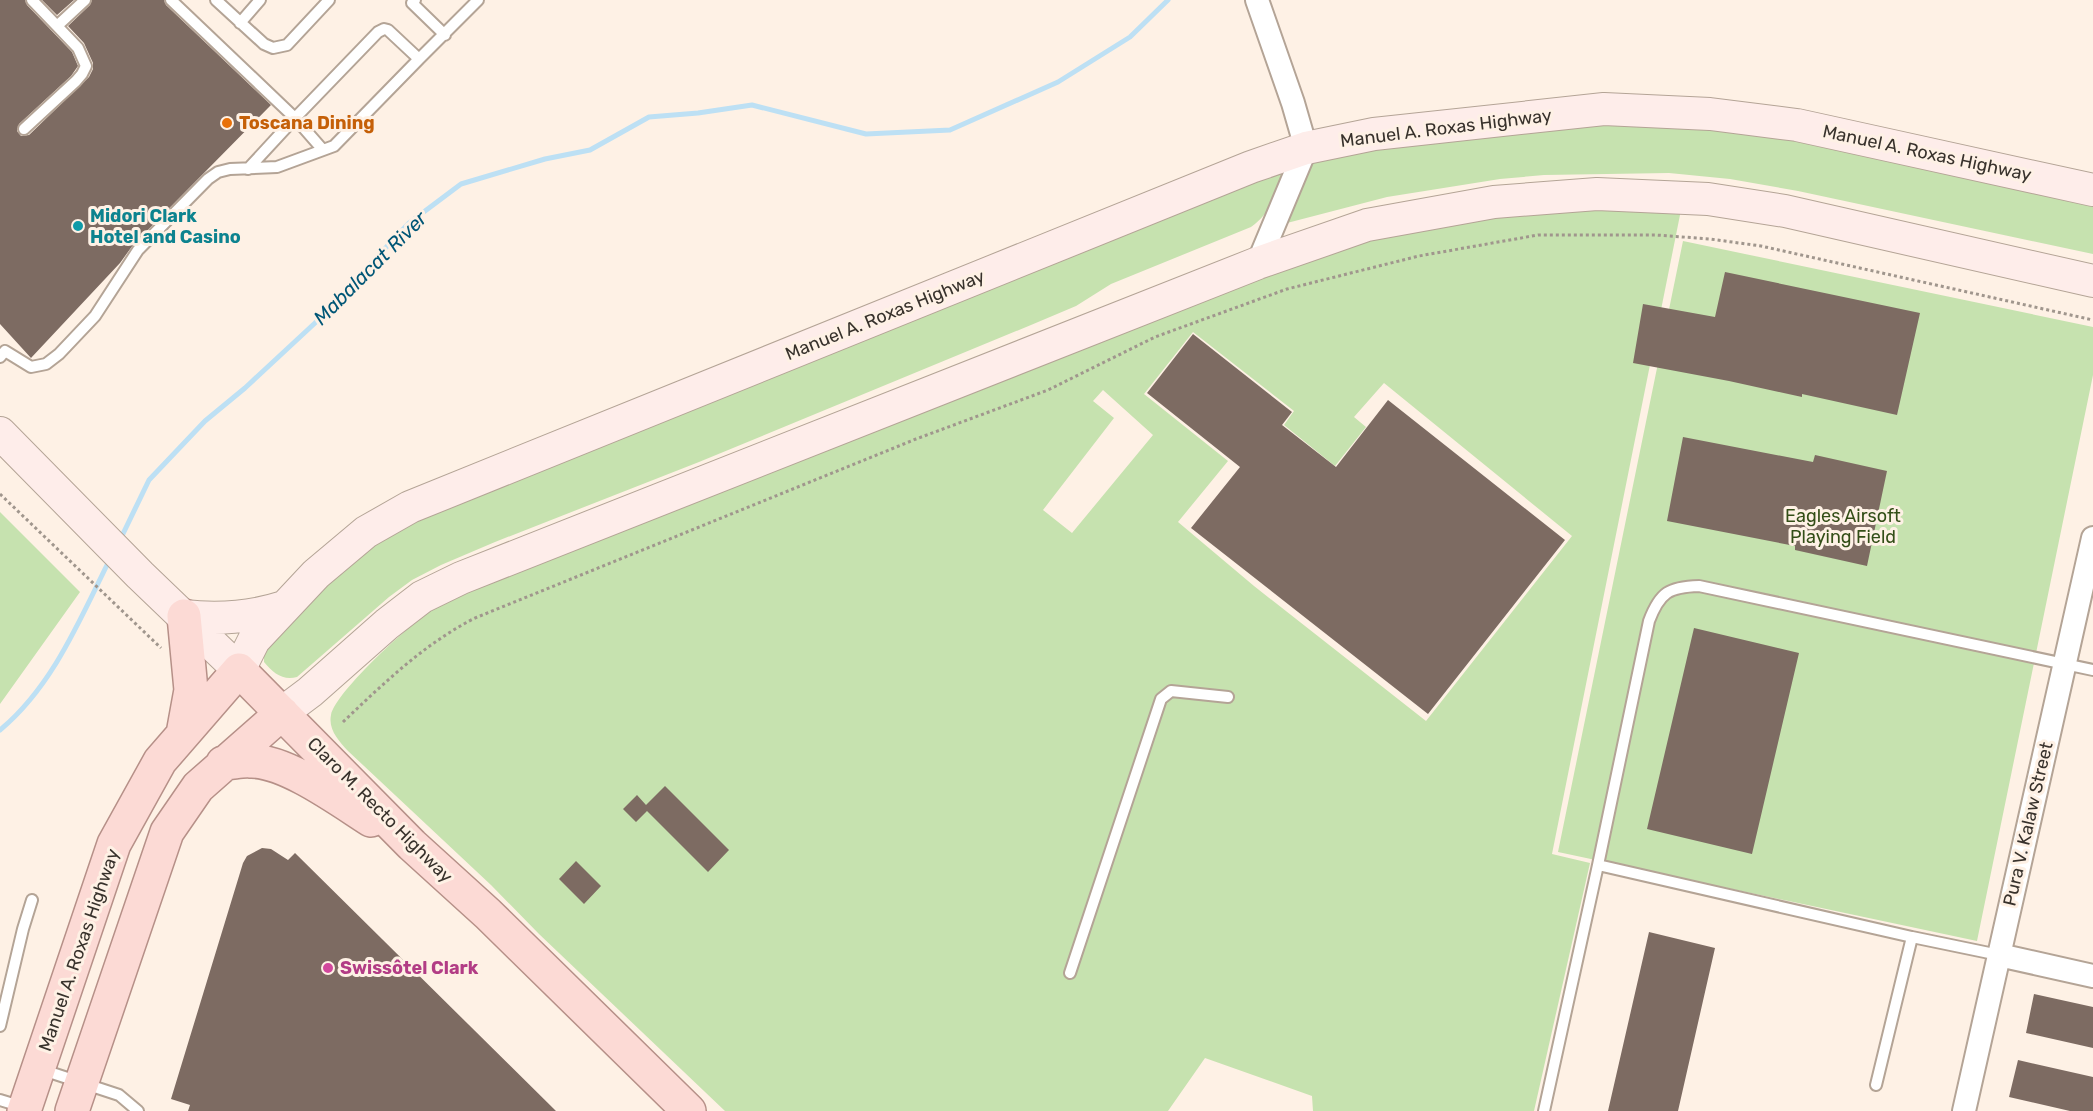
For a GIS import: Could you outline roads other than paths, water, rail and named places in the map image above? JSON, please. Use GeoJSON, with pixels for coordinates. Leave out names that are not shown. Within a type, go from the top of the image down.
{"type":"FeatureCollection","features":[{"type":"Feature","properties":{"kind":"main road","name":"Manuel A. Roxas Highway"},"geometry":{"type":"LineString","coordinates":[[16,1106],[39,1069],[114,844],[160,761],[239,670],[254,640],[316,574],[366,532],[410,507],[1251,167],[1305,148],[1374,134],[1604,109],[1710,114],[1797,125],[2093,190]]}},
{"type":"Feature","properties":{"kind":"main road"},"geometry":{"type":"LineString","coordinates":[[77,1097],[167,832],[198,787],[387,624],[422,597],[461,578],[1258,263],[1367,225],[1494,202],[1597,194],[1708,199],[1785,211],[2093,281]]}},
{"type":"Feature","properties":{"kind":"main road","name":"Claro M. Recto Highway"},"geometry":{"type":"LineString","coordinates":[[0,433],[412,845],[488,914],[689,1111]]}},
{"type":"Feature","properties":{"kind":"main road"},"geometry":{"type":"LineString","coordinates":[[183,734],[189,707],[190,676],[184,616],[230,619],[258,616],[284,607]]}},
{"type":"Feature","properties":{"kind":"main road"},"geometry":{"type":"LineString","coordinates":[[223,764],[252,760],[293,773],[412,845]]}},
{"type":"Feature","properties":{"kind":"street"},"geometry":{"type":"LineString","coordinates":[[1257,0],[1293,104],[1305,148],[1258,263]]}},
{"type":"Feature","properties":{"kind":"street","name":"Pura V. Kalaw Street"},"geometry":{"type":"LineString","coordinates":[[1964,1111],[2093,538]]}},
{"type":"Feature","properties":{"kind":"street"},"geometry":{"type":"LineString","coordinates":[[1999,955],[2093,976]]}},
{"type":"Feature","properties":{"kind":"lane"},"geometry":{"type":"LineString","coordinates":[[24,129],[76,81],[86,66],[78,48],[32,0]]}},
{"type":"Feature","properties":{"kind":"lane"},"geometry":{"type":"LineString","coordinates":[[57,26],[85,0]]}},
{"type":"Feature","properties":{"kind":"lane"},"geometry":{"type":"LineString","coordinates":[[171,0],[295,118],[323,150]]}},
{"type":"Feature","properties":{"kind":"lane"},"geometry":{"type":"LineString","coordinates":[[216,0],[264,44],[273,48],[287,45],[329,0]]}},
{"type":"Feature","properties":{"kind":"lane"},"geometry":{"type":"LineString","coordinates":[[240,22],[260,0]]}},
{"type":"Feature","properties":{"kind":"lane"},"geometry":{"type":"LineString","coordinates":[[415,0],[412,3],[445,35]]}},
{"type":"Feature","properties":{"kind":"lane"},"geometry":{"type":"LineString","coordinates":[[2,351],[31,367],[45,364],[60,354],[95,316],[138,250],[207,179],[218,172],[230,169],[277,167],[334,146],[478,0]]}},
{"type":"Feature","properties":{"kind":"lane"},"geometry":{"type":"LineString","coordinates":[[248,169],[382,29],[388,30],[419,59]]}},
{"type":"Feature","properties":{"kind":"lane"},"geometry":{"type":"LineString","coordinates":[[1544,1111],[1649,621],[1655,606],[1664,595],[1673,589],[1699,586],[2093,670]]}},
{"type":"Feature","properties":{"kind":"lane"},"geometry":{"type":"LineString","coordinates":[[1070,974],[1161,699],[1171,691],[1228,697]]}},
{"type":"Feature","properties":{"kind":"lane"},"geometry":{"type":"LineString","coordinates":[[1598,865],[1999,955]]}},
{"type":"Feature","properties":{"kind":"lane"},"geometry":{"type":"LineString","coordinates":[[0,1026],[32,900]]}},
{"type":"Feature","properties":{"kind":"lane"},"geometry":{"type":"LineString","coordinates":[[1876,1085],[1912,937]]}},
{"type":"Feature","properties":{"kind":"lane"},"geometry":{"type":"LineString","coordinates":[[39,1069],[77,1097],[119,1095],[138,1111]]}},
{"type":"Feature","properties":{"kind":"waterway","name":"Mabalacat River"},"geometry":{"type":"LineString","coordinates":[[120,540],[149,480],[205,421],[245,388],[315,323],[409,223],[461,184],[545,159],[590,150],[649,117],[752,105],[866,134],[950,130],[1058,82],[1130,37],[1168,0]]}},
{"type":"Feature","properties":{"kind":"waterway","name":"Mabalacat River"},"geometry":{"type":"LineString","coordinates":[[0,730],[19,712],[50,672],[76,628],[110,559]]}},
{"type":"Feature","properties":{"kind":"place","name":"Toscana Dining"},"geometry":{"type":"Point","coordinates":[227,123]}},
{"type":"Feature","properties":{"kind":"place","name":"Midori Clark Hotel and Casino"},"geometry":{"type":"Point","coordinates":[78,226]}},
{"type":"Feature","properties":{"kind":"place","name":"Swissôtel Clark"},"geometry":{"type":"Point","coordinates":[328,968]}},
{"type":"Feature","properties":{"kind":"park label","name":"Eagles Airsoft Playing Field"},"geometry":{"type":"Point","coordinates":[1843,526]}}]}
